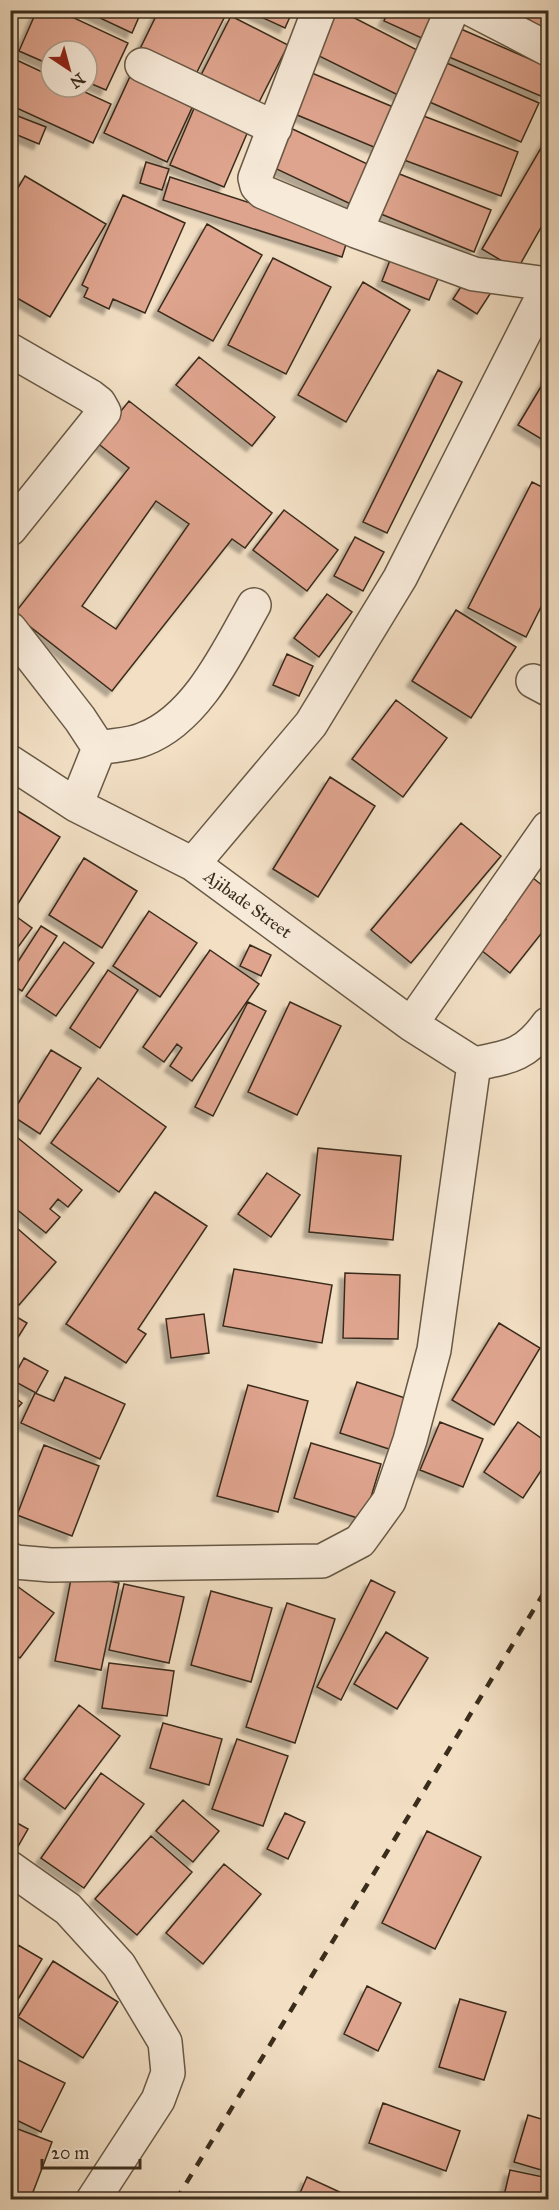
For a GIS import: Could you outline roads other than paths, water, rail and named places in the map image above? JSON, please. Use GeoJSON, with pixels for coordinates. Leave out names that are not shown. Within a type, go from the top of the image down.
{"type":"FeatureCollection","features":[{"type":"Feature","properties":{"kind":"street"},"geometry":{"type":"LineString","coordinates":[[193,864],[311,724],[400,578],[549,285],[474,274],[356,231],[263,192],[257,186],[255,178],[319,10]]}},
{"type":"Feature","properties":{"kind":"street"},"geometry":{"type":"LineString","coordinates":[[356,231],[452,10]]}},
{"type":"Feature","properties":{"kind":"street"},"geometry":{"type":"LineString","coordinates":[[473,10],[549,50]]}},
{"type":"Feature","properties":{"kind":"street"},"geometry":{"type":"LineString","coordinates":[[142,65],[274,128]]}},
{"type":"Feature","properties":{"kind":"street"},"geometry":{"type":"LineString","coordinates":[[10,350],[90,396],[99,403],[104,412],[10,529]]}},
{"type":"Feature","properties":{"kind":"street"},"geometry":{"type":"LineString","coordinates":[[99,748],[144,740],[174,723],[211,680],[254,605]]}},
{"type":"Feature","properties":{"kind":"street"},"geometry":{"type":"LineString","coordinates":[[10,629],[80,719],[99,748]]}},
{"type":"Feature","properties":{"kind":"street"},"geometry":{"type":"LineString","coordinates":[[75,805],[99,748]]}},
{"type":"Feature","properties":{"kind":"street","name":"Ajibade Street"},"geometry":{"type":"LineString","coordinates":[[10,762],[75,805],[193,864],[411,1024],[474,1064]]}},
{"type":"Feature","properties":{"kind":"street"},"geometry":{"type":"LineString","coordinates":[[411,1024],[549,828]]}},
{"type":"Feature","properties":{"kind":"street"},"geometry":{"type":"LineString","coordinates":[[10,1559],[15,1562],[51,1565],[322,1561],[360,1541],[389,1501],[410,1440],[434,1350],[474,1064],[511,1057],[536,1041],[549,1024]]}},
{"type":"Feature","properties":{"kind":"street"},"geometry":{"type":"LineString","coordinates":[[10,1868],[68,1909],[119,1965],[165,2042],[168,2073],[158,2100],[93,2199]]}},
{"type":"Feature","properties":{"kind":"railway"},"geometry":{"type":"LineString","coordinates":[[176,2200],[548,1586]]}}]}
